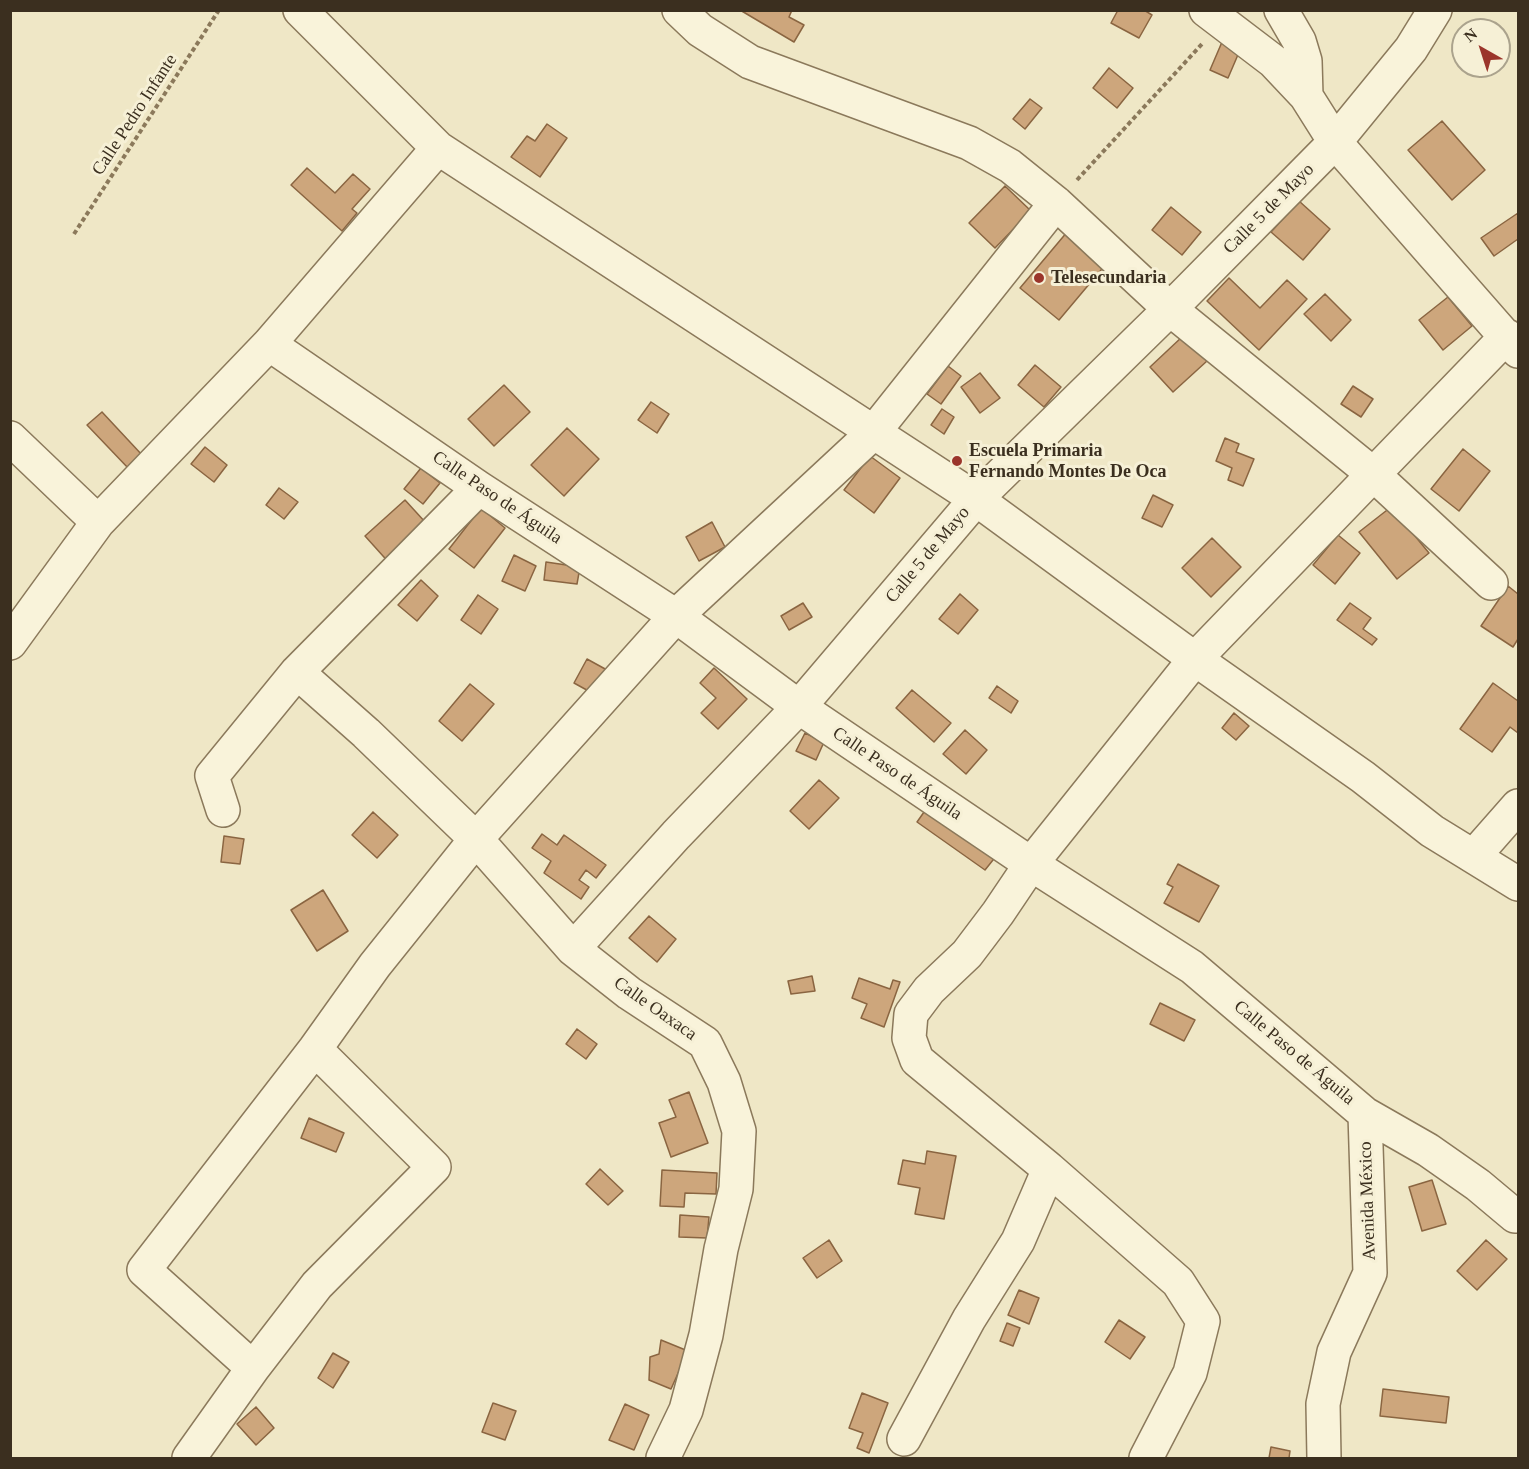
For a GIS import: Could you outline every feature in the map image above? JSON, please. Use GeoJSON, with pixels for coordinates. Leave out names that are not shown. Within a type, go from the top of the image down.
{"type":"FeatureCollection","features":[{"type":"Feature","properties":{"kind":"street"},"geometry":{"type":"LineString","coordinates":[[300,10],[438,148],[975,499],[1195,659],[1363,777],[1432,831],[1518,884]]}},
{"type":"Feature","properties":{"kind":"street"},"geometry":{"type":"LineString","coordinates":[[679,10],[700,30],[750,62],[969,143],[1010,166],[1056,203],[1170,309],[1373,474],[1491,583]]}},
{"type":"Feature","properties":{"kind":"street"},"geometry":{"type":"LineString","coordinates":[[1281,10],[1299,41],[1305,62],[1306,96]]}},
{"type":"Feature","properties":{"kind":"street","name":"Calle 5 de Mayo"},"geometry":{"type":"LineString","coordinates":[[573,949],[676,835],[799,708],[975,499],[1170,309],[1335,142],[1411,49],[1435,10]]}},
{"type":"Feature","properties":{"kind":"street"},"geometry":{"type":"LineString","coordinates":[[1146,1458],[1190,1373],[1203,1321],[1178,1282],[1049,1169],[917,1060],[909,1038],[911,1014],[929,990],[967,954],[1031,864],[1195,659],[1373,474],[1512,343],[1335,142],[1306,96],[1273,61],[1214,16]]}},
{"type":"Feature","properties":{"kind":"street"},"geometry":{"type":"LineString","coordinates":[[10,643],[98,522],[269,344],[438,148]]}},
{"type":"Feature","properties":{"kind":"street"},"geometry":{"type":"LineString","coordinates":[[253,1368],[144,1270],[315,1049],[375,965],[476,839],[676,616],[873,433],[1056,203]]}},
{"type":"Feature","properties":{"kind":"street","name":"Calle Paso de Águila"},"geometry":{"type":"LineString","coordinates":[[269,344],[479,488],[676,616],[799,708],[1031,864],[1192,967],[1365,1114],[1428,1150],[1478,1185],[1515,1216]]}},
{"type":"Feature","properties":{"kind":"street"},"geometry":{"type":"LineString","coordinates":[[10,438],[98,522]]}},
{"type":"Feature","properties":{"kind":"street"},"geometry":{"type":"LineString","coordinates":[[223,810],[212,776],[297,672],[479,488]]}},
{"type":"Feature","properties":{"kind":"street","name":"Calle Oaxaca"},"geometry":{"type":"LineString","coordinates":[[297,672],[366,733],[476,839],[573,949],[629,993],[705,1043],[724,1082],[739,1131],[736,1189],[721,1249],[706,1335],[686,1410],[663,1458]]}},
{"type":"Feature","properties":{"kind":"street"},"geometry":{"type":"LineString","coordinates":[[1474,856],[1518,806]]}},
{"type":"Feature","properties":{"kind":"street"},"geometry":{"type":"LineString","coordinates":[[189,1458],[253,1368],[317,1285],[434,1167],[315,1049]]}},
{"type":"Feature","properties":{"kind":"street","name":"Avenida México"},"geometry":{"type":"LineString","coordinates":[[1324,1458],[1323,1404],[1334,1352],[1370,1273],[1365,1114]]}},
{"type":"Feature","properties":{"kind":"street"},"geometry":{"type":"LineString","coordinates":[[904,1439],[969,1319],[1018,1241],[1049,1169]]}},
{"type":"Feature","properties":{"kind":"path","name":"Calle Pedro Infante"},"geometry":{"type":"LineString","coordinates":[[74,234],[219,10]]}},
{"type":"Feature","properties":{"kind":"path"},"geometry":{"type":"LineString","coordinates":[[1056,203],[1214,16]]}},
{"type":"Feature","properties":{"kind":"building"},"geometry":{"type":"Polygon","coordinates":[[[740,10],[792,10],[789,17],[804,25],[794,42],[740,10]]]}},
{"type":"Feature","properties":{"kind":"building"},"geometry":{"type":"Polygon","coordinates":[[[1118,10],[1144,10],[1152,15],[1139,38],[1111,23],[1118,10]]]}},
{"type":"Feature","properties":{"kind":"building"},"geometry":{"type":"Polygon","coordinates":[[[1222,42],[1240,50],[1228,78],[1210,70],[1222,42]]]}},
{"type":"Feature","properties":{"kind":"building"},"geometry":{"type":"Polygon","coordinates":[[[1109,68],[1133,88],[1117,108],[1093,88],[1109,68]]]}},
{"type":"Feature","properties":{"kind":"building"},"geometry":{"type":"Polygon","coordinates":[[[1030,99],[1042,108],[1025,129],[1013,119],[1030,99]]]}},
{"type":"Feature","properties":{"kind":"building"},"geometry":{"type":"Polygon","coordinates":[[[1442,121],[1485,170],[1452,200],[1408,150],[1442,121]]]}},
{"type":"Feature","properties":{"kind":"building"},"geometry":{"type":"Polygon","coordinates":[[[547,124],[567,138],[540,177],[511,157],[527,136],[535,141],[547,124]]]}},
{"type":"Feature","properties":{"kind":"building"},"geometry":{"type":"Polygon","coordinates":[[[307,168],[335,193],[353,174],[370,189],[352,209],[357,213],[342,231],[291,185],[307,168]]]}},
{"type":"Feature","properties":{"kind":"building"},"geometry":{"type":"Polygon","coordinates":[[[1005,186],[1031,211],[995,248],[969,223],[1005,186]]]}},
{"type":"Feature","properties":{"kind":"building"},"geometry":{"type":"Polygon","coordinates":[[[1299,201],[1330,229],[1303,260],[1271,232],[1299,201]]]}},
{"type":"Feature","properties":{"kind":"building"},"geometry":{"type":"Polygon","coordinates":[[[1171,207],[1201,232],[1182,255],[1152,230],[1171,207]]]}},
{"type":"Feature","properties":{"kind":"building"},"geometry":{"type":"Polygon","coordinates":[[[1518,213],[1518,239],[1494,256],[1481,238],[1518,213]]]}},
{"type":"Feature","properties":{"kind":"building"},"geometry":{"type":"Polygon","coordinates":[[[1073,225],[1112,257],[1059,320],[1020,288],[1073,225]]]}},
{"type":"Feature","properties":{"kind":"building"},"geometry":{"type":"Polygon","coordinates":[[[1229,278],[1260,308],[1287,280],[1307,299],[1259,350],[1207,301],[1229,278]]]}},
{"type":"Feature","properties":{"kind":"building"},"geometry":{"type":"Polygon","coordinates":[[[1325,294],[1351,320],[1331,341],[1304,314],[1325,294]]]}},
{"type":"Feature","properties":{"kind":"building"},"geometry":{"type":"Polygon","coordinates":[[[1448,297],[1472,326],[1443,350],[1419,320],[1448,297]]]}},
{"type":"Feature","properties":{"kind":"building"},"geometry":{"type":"Polygon","coordinates":[[[1183,336],[1207,361],[1173,392],[1150,367],[1183,336]]]}},
{"type":"Feature","properties":{"kind":"building"},"geometry":{"type":"Polygon","coordinates":[[[1035,365],[1061,387],[1044,407],[1018,385],[1035,365]]]}},
{"type":"Feature","properties":{"kind":"building"},"geometry":{"type":"Polygon","coordinates":[[[948,366],[961,376],[941,404],[927,394],[948,366]]]}},
{"type":"Feature","properties":{"kind":"building"},"geometry":{"type":"Polygon","coordinates":[[[980,373],[1000,398],[980,413],[961,387],[980,373]]]}},
{"type":"Feature","properties":{"kind":"building"},"geometry":{"type":"Polygon","coordinates":[[[504,385],[530,412],[494,446],[468,419],[504,385]]]}},
{"type":"Feature","properties":{"kind":"building"},"geometry":{"type":"Polygon","coordinates":[[[1353,386],[1373,399],[1361,417],[1341,404],[1353,386]]]}},
{"type":"Feature","properties":{"kind":"building"},"geometry":{"type":"Polygon","coordinates":[[[651,402],[669,414],[657,433],[638,420],[651,402]]]}},
{"type":"Feature","properties":{"kind":"building"},"geometry":{"type":"Polygon","coordinates":[[[942,409],[954,417],[944,434],[931,425],[942,409]]]}},
{"type":"Feature","properties":{"kind":"building"},"geometry":{"type":"Polygon","coordinates":[[[102,412],[143,456],[129,469],[87,425],[102,412]]]}},
{"type":"Feature","properties":{"kind":"building"},"geometry":{"type":"Polygon","coordinates":[[[567,428],[599,459],[564,496],[531,465],[567,428]]]}},
{"type":"Feature","properties":{"kind":"building"},"geometry":{"type":"Polygon","coordinates":[[[1225,438],[1239,444],[1236,452],[1254,459],[1243,486],[1228,480],[1232,468],[1216,461],[1225,438]]]}},
{"type":"Feature","properties":{"kind":"building"},"geometry":{"type":"Polygon","coordinates":[[[205,447],[227,465],[214,482],[191,464],[205,447]]]}},
{"type":"Feature","properties":{"kind":"building"},"geometry":{"type":"Polygon","coordinates":[[[1463,449],[1490,471],[1459,511],[1431,489],[1463,449]]]}},
{"type":"Feature","properties":{"kind":"building"},"geometry":{"type":"Polygon","coordinates":[[[870,456],[900,478],[874,513],[844,490],[870,456]]]}},
{"type":"Feature","properties":{"kind":"building"},"geometry":{"type":"Polygon","coordinates":[[[421,468],[440,483],[423,504],[404,489],[421,468]]]}},
{"type":"Feature","properties":{"kind":"building"},"geometry":{"type":"Polygon","coordinates":[[[279,488],[298,502],[284,519],[266,505],[279,488]]]}},
{"type":"Feature","properties":{"kind":"building"},"geometry":{"type":"Polygon","coordinates":[[[1153,495],[1173,505],[1162,527],[1142,518],[1153,495]]]}},
{"type":"Feature","properties":{"kind":"building"},"geometry":{"type":"Polygon","coordinates":[[[405,500],[426,523],[392,566],[365,536],[405,500]]]}},
{"type":"Feature","properties":{"kind":"building"},"geometry":{"type":"Polygon","coordinates":[[[1391,507],[1429,553],[1397,579],[1359,532],[1391,507]]]}},
{"type":"Feature","properties":{"kind":"building"},"geometry":{"type":"Polygon","coordinates":[[[481,508],[505,528],[474,568],[449,549],[481,508]]]}},
{"type":"Feature","properties":{"kind":"building"},"geometry":{"type":"Polygon","coordinates":[[[712,522],[725,547],[699,561],[686,537],[712,522]]]}},
{"type":"Feature","properties":{"kind":"building"},"geometry":{"type":"Polygon","coordinates":[[[1338,535],[1360,553],[1335,584],[1313,565],[1338,535]]]}},
{"type":"Feature","properties":{"kind":"building"},"geometry":{"type":"Polygon","coordinates":[[[1212,538],[1241,567],[1211,597],[1182,568],[1212,538]]]}},
{"type":"Feature","properties":{"kind":"building"},"geometry":{"type":"Polygon","coordinates":[[[514,555],[536,566],[525,591],[502,581],[514,555]]]}},
{"type":"Feature","properties":{"kind":"building"},"geometry":{"type":"Polygon","coordinates":[[[546,562],[580,567],[577,584],[544,580],[546,562]]]}},
{"type":"Feature","properties":{"kind":"building"},"geometry":{"type":"Polygon","coordinates":[[[421,580],[438,596],[417,621],[398,605],[421,580]]]}},
{"type":"Feature","properties":{"kind":"building"},"geometry":{"type":"Polygon","coordinates":[[[1508,586],[1518,594],[1518,639],[1513,647],[1481,626],[1508,586]]]}},
{"type":"Feature","properties":{"kind":"building"},"geometry":{"type":"Polygon","coordinates":[[[960,594],[978,610],[958,634],[939,619],[960,594]]]}},
{"type":"Feature","properties":{"kind":"building"},"geometry":{"type":"Polygon","coordinates":[[[478,595],[498,609],[481,634],[461,620],[478,595]]]}},
{"type":"Feature","properties":{"kind":"building"},"geometry":{"type":"Polygon","coordinates":[[[803,603],[812,617],[789,630],[781,616],[803,603]]]}},
{"type":"Feature","properties":{"kind":"building"},"geometry":{"type":"Polygon","coordinates":[[[1350,603],[1371,618],[1363,629],[1377,639],[1372,645],[1337,620],[1350,603]]]}},
{"type":"Feature","properties":{"kind":"building"},"geometry":{"type":"Polygon","coordinates":[[[587,659],[607,670],[594,694],[574,683],[587,659]]]}},
{"type":"Feature","properties":{"kind":"building"},"geometry":{"type":"Polygon","coordinates":[[[714,668],[747,699],[718,729],[701,713],[716,698],[700,683],[714,668]]]}},
{"type":"Feature","properties":{"kind":"building"},"geometry":{"type":"Polygon","coordinates":[[[1493,683],[1518,701],[1518,733],[1510,727],[1492,752],[1460,729],[1493,683]]]}},
{"type":"Feature","properties":{"kind":"building"},"geometry":{"type":"Polygon","coordinates":[[[470,684],[494,704],[462,741],[439,721],[470,684]]]}},
{"type":"Feature","properties":{"kind":"building"},"geometry":{"type":"Polygon","coordinates":[[[997,686],[1018,701],[1011,713],[989,698],[997,686]]]}},
{"type":"Feature","properties":{"kind":"building"},"geometry":{"type":"Polygon","coordinates":[[[912,690],[951,723],[934,742],[896,708],[912,690]]]}},
{"type":"Feature","properties":{"kind":"building"},"geometry":{"type":"Polygon","coordinates":[[[1234,713],[1249,726],[1236,740],[1222,728],[1234,713]]]}},
{"type":"Feature","properties":{"kind":"building"},"geometry":{"type":"Polygon","coordinates":[[[965,730],[987,750],[966,774],[943,754],[965,730]]]}},
{"type":"Feature","properties":{"kind":"building"},"geometry":{"type":"Polygon","coordinates":[[[805,733],[824,742],[816,760],[796,751],[805,733]]]}},
{"type":"Feature","properties":{"kind":"building"},"geometry":{"type":"Polygon","coordinates":[[[819,780],[839,798],[809,829],[790,811],[819,780]]]}},
{"type":"Feature","properties":{"kind":"building"},"geometry":{"type":"Polygon","coordinates":[[[929,805],[997,855],[985,870],[917,822],[929,805]]]}},
{"type":"Feature","properties":{"kind":"building"},"geometry":{"type":"Polygon","coordinates":[[[373,812],[398,835],[377,858],[352,835],[373,812]]]}},
{"type":"Feature","properties":{"kind":"building"},"geometry":{"type":"Polygon","coordinates":[[[542,834],[557,845],[564,835],[606,865],[596,878],[586,870],[579,880],[589,887],[581,899],[544,873],[551,861],[532,848],[542,834]]]}},
{"type":"Feature","properties":{"kind":"building"},"geometry":{"type":"Polygon","coordinates":[[[224,836],[244,839],[240,864],[221,862],[224,836]]]}},
{"type":"Feature","properties":{"kind":"building"},"geometry":{"type":"Polygon","coordinates":[[[1178,864],[1219,886],[1199,922],[1164,903],[1173,887],[1167,884],[1178,864]]]}},
{"type":"Feature","properties":{"kind":"building"},"geometry":{"type":"Polygon","coordinates":[[[323,890],[348,931],[317,951],[291,910],[323,890]]]}},
{"type":"Feature","properties":{"kind":"building"},"geometry":{"type":"Polygon","coordinates":[[[649,916],[676,939],[657,962],[629,938],[649,916]]]}},
{"type":"Feature","properties":{"kind":"building"},"geometry":{"type":"Polygon","coordinates":[[[812,976],[815,991],[791,994],[788,981],[812,976]]]}},
{"type":"Feature","properties":{"kind":"building"},"geometry":{"type":"Polygon","coordinates":[[[859,978],[890,989],[893,980],[900,982],[884,1027],[861,1018],[867,1004],[852,998],[859,978]]]}},
{"type":"Feature","properties":{"kind":"building"},"geometry":{"type":"Polygon","coordinates":[[[1160,1003],[1195,1020],[1184,1041],[1150,1024],[1160,1003]]]}},
{"type":"Feature","properties":{"kind":"building"},"geometry":{"type":"Polygon","coordinates":[[[577,1029],[597,1044],[586,1059],[566,1044],[577,1029]]]}},
{"type":"Feature","properties":{"kind":"building"},"geometry":{"type":"Polygon","coordinates":[[[689,1092],[708,1143],[671,1157],[659,1123],[676,1117],[669,1100],[689,1092]]]}},
{"type":"Feature","properties":{"kind":"building"},"geometry":{"type":"Polygon","coordinates":[[[309,1118],[344,1133],[336,1152],[301,1138],[309,1118]]]}},
{"type":"Feature","properties":{"kind":"building"},"geometry":{"type":"Polygon","coordinates":[[[927,1151],[956,1156],[944,1219],[915,1214],[920,1188],[898,1184],[903,1160],[925,1164],[927,1151]]]}},
{"type":"Feature","properties":{"kind":"building"},"geometry":{"type":"Polygon","coordinates":[[[600,1169],[623,1191],[608,1205],[586,1184],[600,1169]]]}},
{"type":"Feature","properties":{"kind":"building"},"geometry":{"type":"Polygon","coordinates":[[[662,1170],[717,1173],[716,1194],[685,1193],[684,1207],[660,1206],[662,1170]]]}},
{"type":"Feature","properties":{"kind":"building"},"geometry":{"type":"Polygon","coordinates":[[[1432,1180],[1446,1224],[1422,1231],[1409,1187],[1432,1180]]]}},
{"type":"Feature","properties":{"kind":"building"},"geometry":{"type":"Polygon","coordinates":[[[680,1215],[709,1217],[707,1238],[679,1237],[680,1215]]]}},
{"type":"Feature","properties":{"kind":"building"},"geometry":{"type":"Polygon","coordinates":[[[829,1240],[842,1261],[817,1278],[803,1258],[829,1240]]]}},
{"type":"Feature","properties":{"kind":"building"},"geometry":{"type":"Polygon","coordinates":[[[1486,1240],[1507,1259],[1477,1290],[1457,1271],[1486,1240]]]}},
{"type":"Feature","properties":{"kind":"building"},"geometry":{"type":"Polygon","coordinates":[[[1019,1290],[1039,1298],[1029,1324],[1008,1315],[1019,1290]]]}},
{"type":"Feature","properties":{"kind":"building"},"geometry":{"type":"Polygon","coordinates":[[[1119,1320],[1145,1337],[1130,1359],[1105,1342],[1119,1320]]]}},
{"type":"Feature","properties":{"kind":"building"},"geometry":{"type":"Polygon","coordinates":[[[1007,1323],[1020,1328],[1013,1346],[1000,1341],[1007,1323]]]}},
{"type":"Feature","properties":{"kind":"building"},"geometry":{"type":"Polygon","coordinates":[[[661,1340],[688,1351],[671,1389],[649,1380],[650,1357],[659,1354],[661,1340]]]}},
{"type":"Feature","properties":{"kind":"building"},"geometry":{"type":"Polygon","coordinates":[[[333,1353],[349,1362],[333,1388],[318,1378],[333,1353]]]}},
{"type":"Feature","properties":{"kind":"building"},"geometry":{"type":"Polygon","coordinates":[[[1383,1389],[1449,1397],[1446,1423],[1380,1416],[1383,1389]]]}},
{"type":"Feature","properties":{"kind":"building"},"geometry":{"type":"Polygon","coordinates":[[[862,1393],[888,1403],[869,1453],[857,1448],[863,1433],[849,1428],[862,1393]]]}},
{"type":"Feature","properties":{"kind":"building"},"geometry":{"type":"Polygon","coordinates":[[[493,1403],[516,1411],[505,1440],[482,1432],[493,1403]]]}},
{"type":"Feature","properties":{"kind":"building"},"geometry":{"type":"Polygon","coordinates":[[[625,1404],[649,1415],[634,1450],[609,1440],[625,1404]]]}},
{"type":"Feature","properties":{"kind":"building"},"geometry":{"type":"Polygon","coordinates":[[[256,1407],[274,1428],[256,1445],[237,1424],[256,1407]]]}},
{"type":"Feature","properties":{"kind":"building"},"geometry":{"type":"Polygon","coordinates":[[[1271,1447],[1290,1451],[1289,1458],[1269,1458],[1271,1447]]]}},
{"type":"Feature","properties":{"kind":"place","name":"Telesecundaria"},"geometry":{"type":"Point","coordinates":[1039,278]}},
{"type":"Feature","properties":{"kind":"place","name":"Escuela Primaria Fernando Montes De Oca"},"geometry":{"type":"Point","coordinates":[957,461]}}]}
